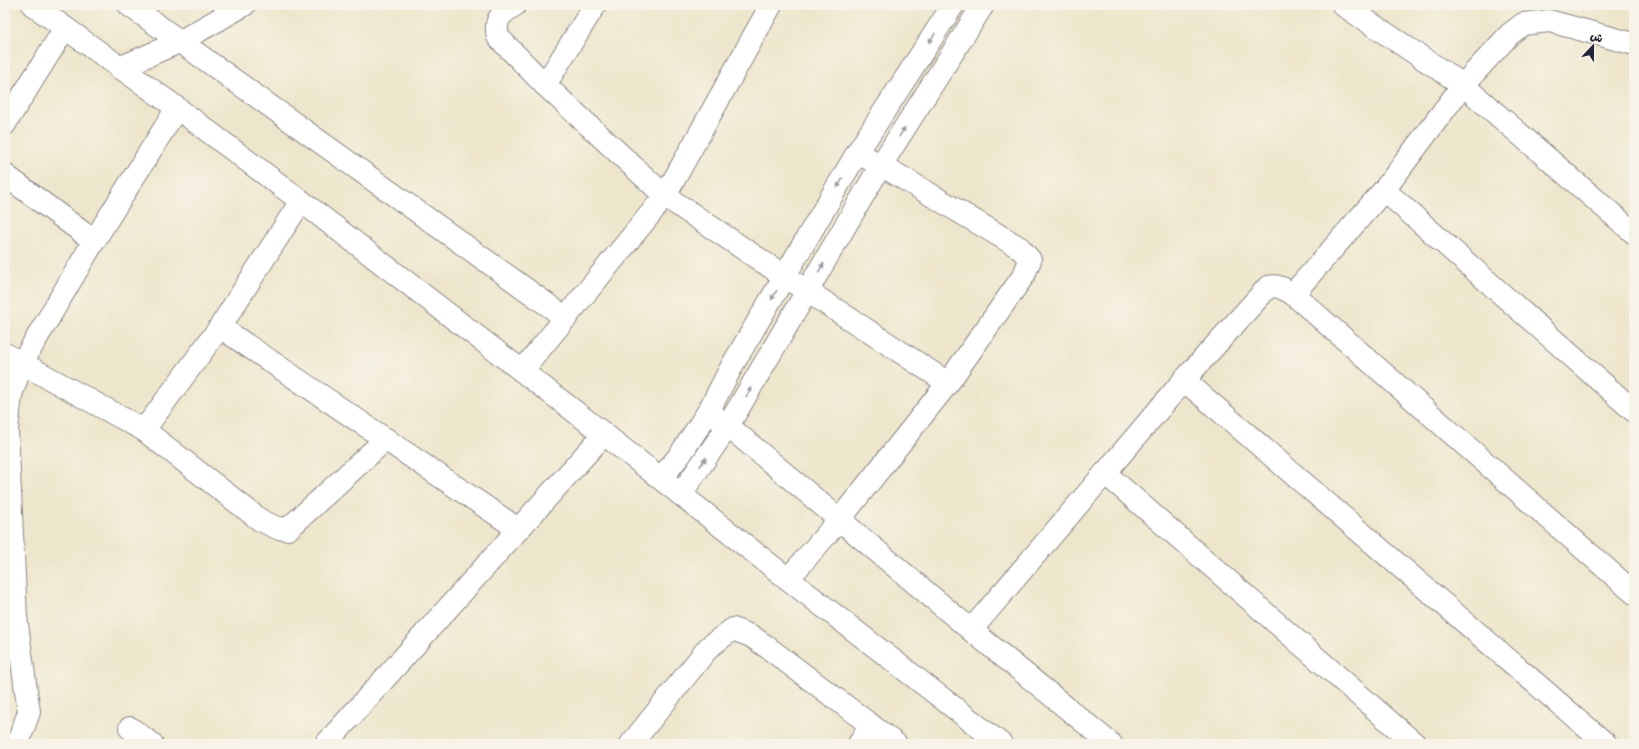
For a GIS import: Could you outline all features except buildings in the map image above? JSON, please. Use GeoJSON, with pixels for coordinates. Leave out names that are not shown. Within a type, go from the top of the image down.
{"type":"FeatureCollection","features":[{"type":"Feature","properties":{"kind":"street"},"geometry":{"type":"LineString","coordinates":[[33,5],[119,68],[177,108],[301,201],[661,478],[788,579],[1001,744]]}},
{"type":"Feature","properties":{"kind":"street"},"geometry":{"type":"LineString","coordinates":[[129,5],[566,318]]}},
{"type":"Feature","properties":{"kind":"street"},"geometry":{"type":"LineString","coordinates":[[119,68],[180,42],[244,5]]}},
{"type":"Feature","properties":{"kind":"street"},"geometry":{"type":"LineString","coordinates":[[514,5],[502,13],[496,28],[498,37],[545,85],[665,196],[784,276],[948,382]]}},
{"type":"Feature","properties":{"kind":"street"},"geometry":{"type":"LineString","coordinates":[[545,85],[595,5]]}},
{"type":"Feature","properties":{"kind":"street"},"geometry":{"type":"LineString","coordinates":[[522,371],[665,196],[771,5]]}},
{"type":"Feature","properties":{"kind":"street"},"geometry":{"type":"LineString","coordinates":[[661,478],[680,455],[708,412],[733,364],[857,153],[953,5]]}},
{"type":"Feature","properties":{"kind":"street"},"geometry":{"type":"LineString","coordinates":[[681,494],[728,426],[881,165],[983,5]]}},
{"type":"Feature","properties":{"kind":"street"},"geometry":{"type":"LineString","coordinates":[[1350,9],[1463,85],[1634,233]]}},
{"type":"Feature","properties":{"kind":"street"},"geometry":{"type":"LineString","coordinates":[[1293,294],[1384,190],[1463,85],[1510,34],[1524,24],[1549,21],[1634,44]]}},
{"type":"Feature","properties":{"kind":"street"},"geometry":{"type":"LineString","coordinates":[[5,124],[65,28]]}},
{"type":"Feature","properties":{"kind":"street"},"geometry":{"type":"LineString","coordinates":[[15,744],[20,737],[28,712],[11,618],[7,430],[14,358],[94,241],[177,108]]}},
{"type":"Feature","properties":{"kind":"street"},"geometry":{"type":"LineString","coordinates":[[788,579],[840,519],[948,382],[1024,275],[1030,260],[1020,248],[881,165],[857,153]]}},
{"type":"Feature","properties":{"kind":"street"},"geometry":{"type":"LineString","coordinates":[[5,175],[94,241]]}},
{"type":"Feature","properties":{"kind":"street"},"geometry":{"type":"LineString","coordinates":[[1384,190],[1634,411]]}},
{"type":"Feature","properties":{"kind":"street"},"geometry":{"type":"LineString","coordinates":[[144,430],[220,327],[301,201]]}},
{"type":"Feature","properties":{"kind":"street"},"geometry":{"type":"LineString","coordinates":[[971,630],[1184,380],[1268,287],[1274,285],[1293,294],[1634,593]]}},
{"type":"Feature","properties":{"kind":"street"},"geometry":{"type":"LineString","coordinates":[[220,327],[518,528]]}},
{"type":"Feature","properties":{"kind":"street"},"geometry":{"type":"LineString","coordinates":[[14,358],[144,430],[260,520],[277,528],[288,529],[386,439]]}},
{"type":"Feature","properties":{"kind":"street"},"geometry":{"type":"LineString","coordinates":[[1184,380],[1606,744]]}},
{"type":"Feature","properties":{"kind":"street"},"geometry":{"type":"LineString","coordinates":[[708,412],[728,426],[971,630],[1111,744]]}},
{"type":"Feature","properties":{"kind":"street"},"geometry":{"type":"LineString","coordinates":[[326,744],[518,528],[604,434]]}},
{"type":"Feature","properties":{"kind":"street"},"geometry":{"type":"LineString","coordinates":[[1105,473],[1415,744]]}},
{"type":"Feature","properties":{"kind":"street"},"geometry":{"type":"LineString","coordinates":[[631,744],[709,647],[733,629],[751,636],[767,647],[896,744]]}},
{"type":"Feature","properties":{"kind":"street"},"geometry":{"type":"LineString","coordinates":[[859,744],[871,725]]}},
{"type":"Feature","properties":{"kind":"street"},"geometry":{"type":"LineString","coordinates":[[130,728],[152,744]]}}]}
